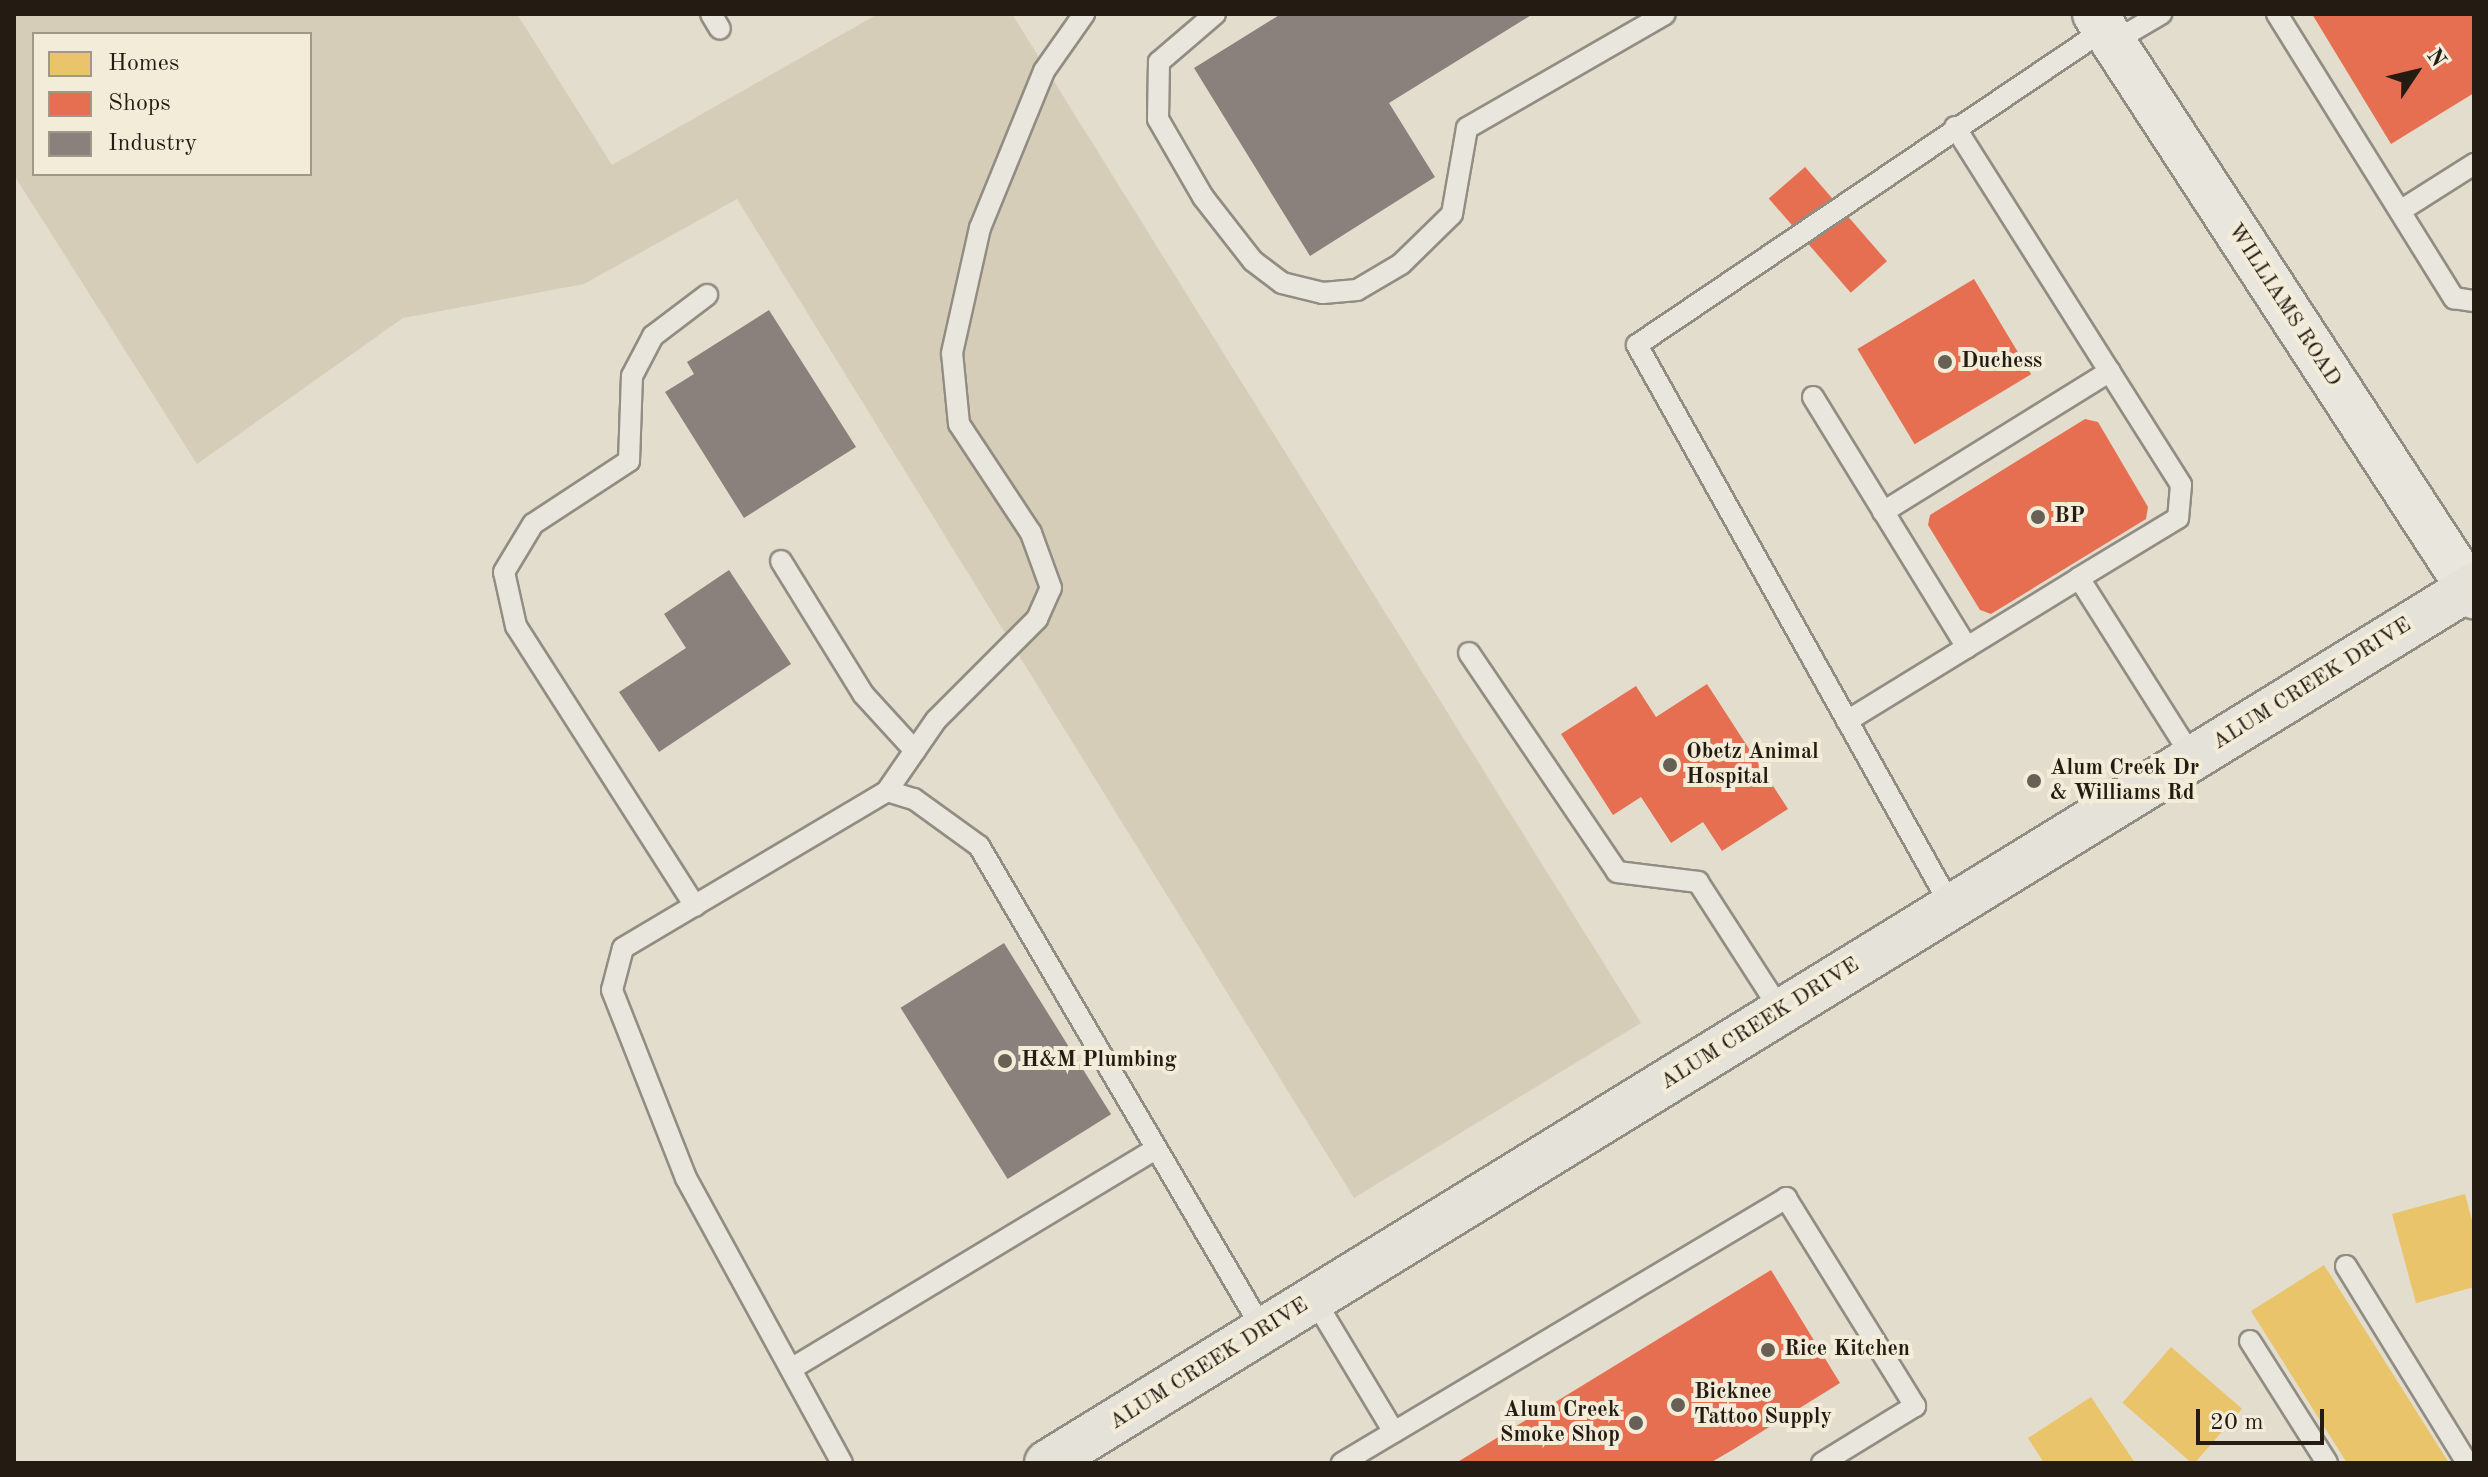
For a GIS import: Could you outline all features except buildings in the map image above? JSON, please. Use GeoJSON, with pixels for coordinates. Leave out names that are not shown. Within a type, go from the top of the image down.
{"type":"FeatureCollection","features":[{"type":"Feature","properties":{"kind":"main road","name":"WILLIAMS ROAD"},"geometry":{"type":"LineString","coordinates":[[2104,28],[2472,589]]}},
{"type":"Feature","properties":{"kind":"main road","name":"ALUM CREEK DRIVE"},"geometry":{"type":"LineString","coordinates":[[1047,1463],[2472,589]]}},
{"type":"Feature","properties":{"kind":"lane"},"geometry":{"type":"LineString","coordinates":[[842,1463],[686,1178],[612,990],[623,948],[887,791],[915,751],[1037,619],[1051,588],[1031,533],[959,424],[952,353],[980,228],[1044,71],[1084,14]]}},
{"type":"Feature","properties":{"kind":"lane"},"geometry":{"type":"LineString","coordinates":[[1215,14],[1159,62],[1158,119],[1203,197],[1253,261],[1282,283],[1323,293],[1357,290],[1401,264],[1452,214],[1467,128],[1665,14]]}},
{"type":"Feature","properties":{"kind":"lane"},"geometry":{"type":"LineString","coordinates":[[1951,906],[1637,345],[2104,28],[2161,14]]}},
{"type":"Feature","properties":{"kind":"lane"},"geometry":{"type":"LineString","coordinates":[[2277,14],[2454,298],[2474,301]]}},
{"type":"Feature","properties":{"kind":"lane"},"geometry":{"type":"LineString","coordinates":[[1847,721],[2178,518],[2181,485],[1955,127]]}},
{"type":"Feature","properties":{"kind":"lane"},"geometry":{"type":"LineString","coordinates":[[2400,211],[2474,164]]}},
{"type":"Feature","properties":{"kind":"lane"},"geometry":{"type":"LineString","coordinates":[[695,906],[516,626],[504,572],[533,524],[629,461],[632,376],[653,336],[707,295]]}},
{"type":"Feature","properties":{"kind":"lane"},"geometry":{"type":"LineString","coordinates":[[1883,512],[2110,371]]}},
{"type":"Feature","properties":{"kind":"lane"},"geometry":{"type":"LineString","coordinates":[[1813,397],[1967,647]]}},
{"type":"Feature","properties":{"kind":"lane"},"geometry":{"type":"LineString","coordinates":[[781,561],[863,694],[915,751]]}},
{"type":"Feature","properties":{"kind":"lane"},"geometry":{"type":"LineString","coordinates":[[2079,578],[2193,758]]}},
{"type":"Feature","properties":{"kind":"lane"},"geometry":{"type":"LineString","coordinates":[[1469,653],[1617,872],[1698,882],[1781,1011]]}},
{"type":"Feature","properties":{"kind":"lane"},"geometry":{"type":"LineString","coordinates":[[887,791],[914,799],[979,846],[1263,1330]]}},
{"type":"Feature","properties":{"kind":"lane"},"geometry":{"type":"LineString","coordinates":[[791,1369],[1156,1149]]}},
{"type":"Feature","properties":{"kind":"lane"},"geometry":{"type":"LineString","coordinates":[[1342,1463],[1786,1198],[1915,1406],[1822,1463]]}},
{"type":"Feature","properties":{"kind":"lane"},"geometry":{"type":"LineString","coordinates":[[2346,1266],[2467,1463]]}},
{"type":"Feature","properties":{"kind":"lane"},"geometry":{"type":"LineString","coordinates":[[1314,1299],[1394,1432]]}},
{"type":"Feature","properties":{"kind":"lane"},"geometry":{"type":"LineString","coordinates":[[2250,1341],[2327,1463]]}},
{"type":"Feature","properties":{"kind":"shaded area"},"geometry":{"type":"Polygon","coordinates":[[[14,14],[517,14],[612,165],[878,14],[1012,14],[1641,1023],[1354,1198],[737,199],[584,284],[403,318],[197,464],[14,175],[14,14]]]}},
{"type":"Feature","properties":{"kind":"place","name":"Duchess"},"geometry":{"type":"Point","coordinates":[1945,362]}},
{"type":"Feature","properties":{"kind":"place","name":"BP"},"geometry":{"type":"Point","coordinates":[2038,517]}},
{"type":"Feature","properties":{"kind":"place","name":"Obetz Animal Hospital"},"geometry":{"type":"Point","coordinates":[1670,765]}},
{"type":"Feature","properties":{"kind":"place","name":"Alum Creek Dr & Williams Rd"},"geometry":{"type":"Point","coordinates":[2034,781]}},
{"type":"Feature","properties":{"kind":"place","name":"H&M Plumbing"},"geometry":{"type":"Point","coordinates":[1005,1061]}},
{"type":"Feature","properties":{"kind":"place","name":"Rice Kitchen"},"geometry":{"type":"Point","coordinates":[1768,1350]}},
{"type":"Feature","properties":{"kind":"place","name":"Bicknee Tattoo Supply"},"geometry":{"type":"Point","coordinates":[1678,1405]}},
{"type":"Feature","properties":{"kind":"place","name":"Alum Creek Smoke Shop"},"geometry":{"type":"Point","coordinates":[1636,1423]}}]}
